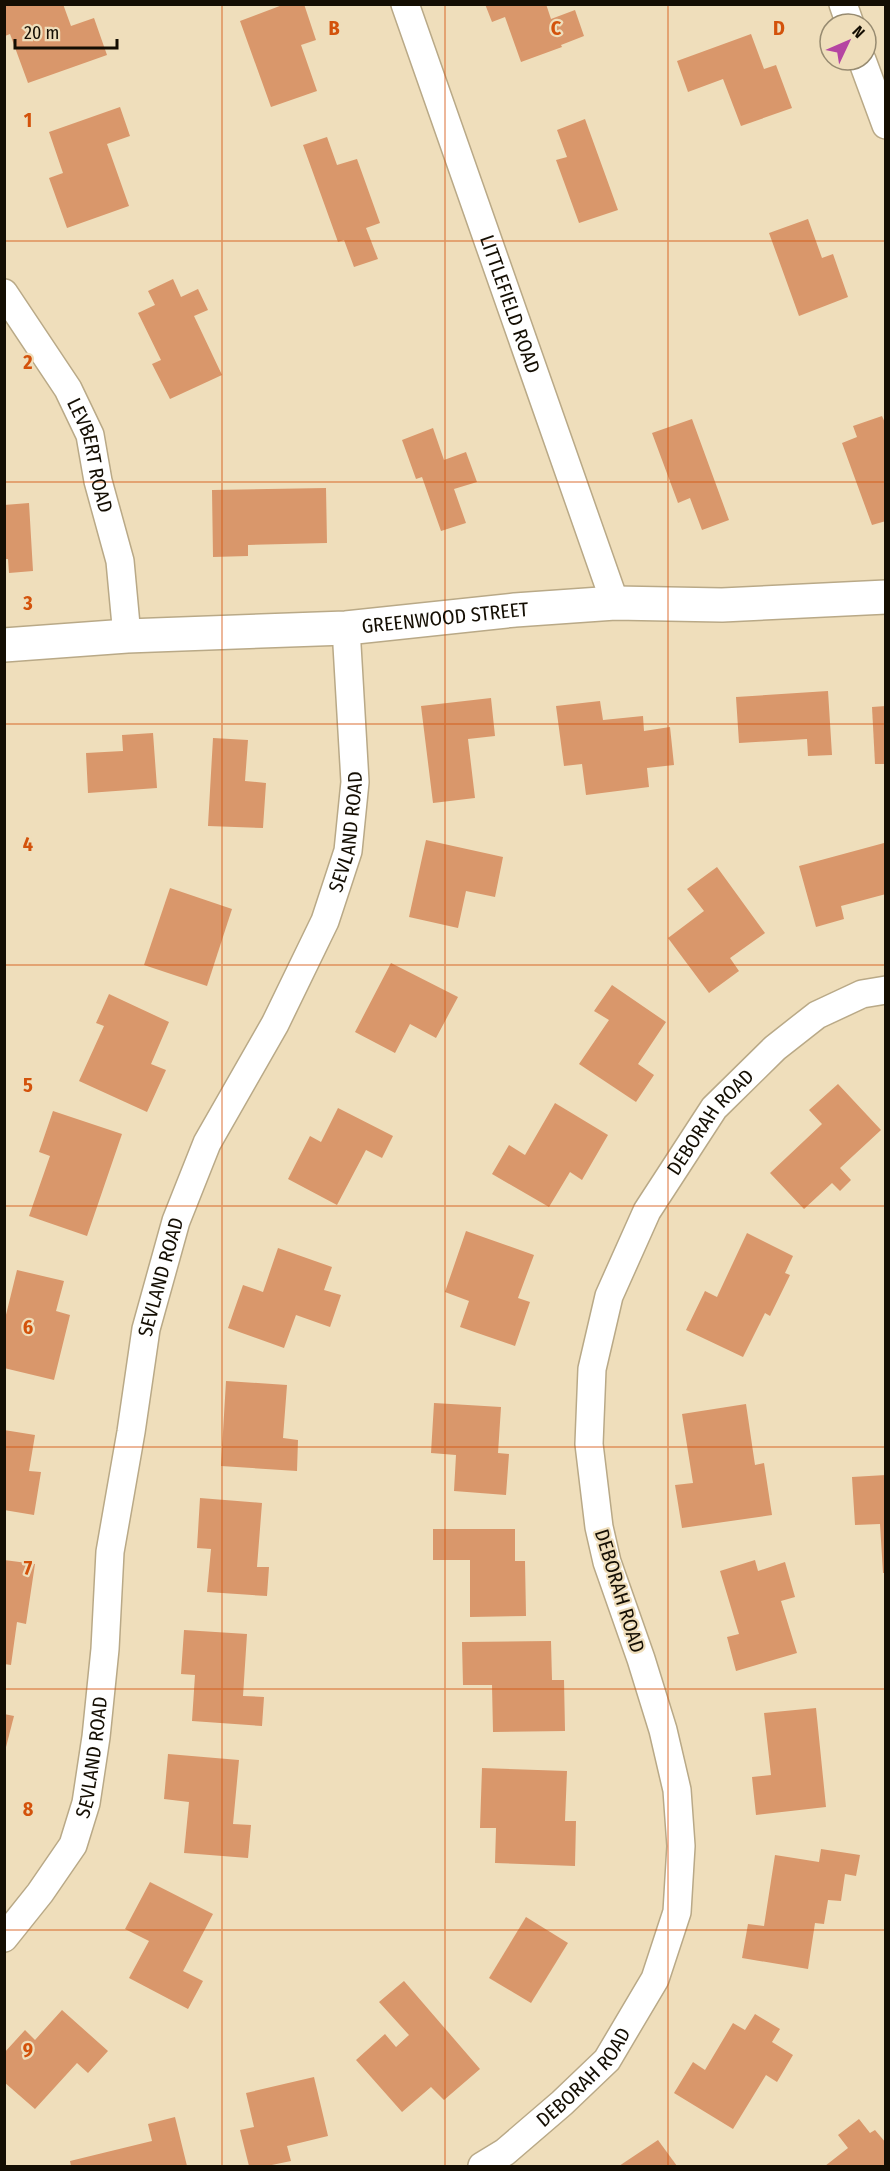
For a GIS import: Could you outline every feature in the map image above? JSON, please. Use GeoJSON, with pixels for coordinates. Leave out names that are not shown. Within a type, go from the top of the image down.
{"type":"FeatureCollection","features":[{"type":"Feature","properties":{"kind":"street","name":"LITTLEFIELD ROAD"},"geometry":{"type":"LineString","coordinates":[[405,4],[615,603]]}},
{"type":"Feature","properties":{"kind":"street"},"geometry":{"type":"LineString","coordinates":[[866,72],[885,125]]}},
{"type":"Feature","properties":{"kind":"street","name":"LEVBERT ROAD"},"geometry":{"type":"LineString","coordinates":[[4,292],[68,389],[90,435],[98,481],[120,561],[127,636]]}},
{"type":"Feature","properties":{"kind":"street","name":"GREENWOOD STREET"},"geometry":{"type":"LineString","coordinates":[[4,645],[127,636],[346,628],[515,610],[615,603],[722,604],[885,597]]}},
{"type":"Feature","properties":{"kind":"street","name":"SEVLAND ROAD"},"geometry":{"type":"LineString","coordinates":[[4,1938],[40,1893],[73,1845],[86,1803],[96,1737],[105,1649],[110,1552],[146,1329],[176,1221],[207,1143],[275,1024],[325,921],[348,851],[355,782],[346,628]]}},
{"type":"Feature","properties":{"kind":"street","name":"DEBORAH ROAD"},"geometry":{"type":"LineString","coordinates":[[482,2166],[505,2152],[607,2060],[655,1979],[677,1912],[681,1845],[677,1790],[657,1710],[607,1562],[599,1527],[589,1444],[592,1368],[609,1296],[647,1211],[714,1108],[775,1048],[817,1015],[862,994],[885,990]]}},
{"type":"Feature","properties":{"kind":"building"},"geometry":{"type":"Polygon","coordinates":[[[4,4],[63,4],[71,26],[94,18],[107,55],[28,83],[10,34],[5,36],[4,34],[4,4]]]}},
{"type":"Feature","properties":{"kind":"building"},"geometry":{"type":"Polygon","coordinates":[[[285,4],[304,4],[316,40],[301,45],[317,91],[271,107],[240,21],[285,4]]]}},
{"type":"Feature","properties":{"kind":"building"},"geometry":{"type":"Polygon","coordinates":[[[485,4],[546,4],[551,19],[575,10],[584,36],[521,62],[505,17],[492,22],[485,4]]]}},
{"type":"Feature","properties":{"kind":"building"},"geometry":{"type":"Polygon","coordinates":[[[751,34],[764,69],[776,65],[792,108],[741,126],[723,79],[688,92],[677,61],[751,34]]]}},
{"type":"Feature","properties":{"kind":"building"},"geometry":{"type":"Polygon","coordinates":[[[120,107],[130,136],[107,144],[129,206],[67,228],[49,178],[63,173],[49,132],[120,107]]]}},
{"type":"Feature","properties":{"kind":"building"},"geometry":{"type":"Polygon","coordinates":[[[585,119],[618,210],[579,223],[556,160],[567,157],[557,130],[585,119]]]}},
{"type":"Feature","properties":{"kind":"building"},"geometry":{"type":"Polygon","coordinates":[[[327,137],[337,165],[357,159],[380,223],[366,228],[378,259],[354,267],[344,240],[338,242],[303,145],[327,137]]]}},
{"type":"Feature","properties":{"kind":"building"},"geometry":{"type":"Polygon","coordinates":[[[808,219],[822,258],[833,254],[848,297],[799,316],[769,233],[808,219]]]}},
{"type":"Feature","properties":{"kind":"building"},"geometry":{"type":"Polygon","coordinates":[[[173,279],[181,297],[198,289],[208,310],[194,316],[222,375],[170,399],[152,364],[161,360],[138,313],[155,305],[148,291],[173,279]]]}},
{"type":"Feature","properties":{"kind":"building"},"geometry":{"type":"Polygon","coordinates":[[[882,416],[886,425],[886,521],[872,525],[842,443],[857,437],[853,426],[882,416]]]}},
{"type":"Feature","properties":{"kind":"building"},"geometry":{"type":"Polygon","coordinates":[[[692,419],[729,520],[702,530],[690,498],[678,503],[652,433],[692,419]]]}},
{"type":"Feature","properties":{"kind":"building"},"geometry":{"type":"Polygon","coordinates":[[[433,428],[444,460],[466,452],[477,482],[454,489],[466,523],[441,531],[422,477],[416,479],[402,440],[433,428]]]}},
{"type":"Feature","properties":{"kind":"building"},"geometry":{"type":"Polygon","coordinates":[[[326,488],[327,543],[248,545],[248,556],[213,557],[212,490],[326,488]]]}},
{"type":"Feature","properties":{"kind":"building"},"geometry":{"type":"Polygon","coordinates":[[[29,503],[33,571],[9,573],[8,559],[4,559],[4,505],[29,503]]]}},
{"type":"Feature","properties":{"kind":"building"},"geometry":{"type":"Polygon","coordinates":[[[828,691],[832,755],[808,756],[807,739],[739,743],[736,697],[828,691]]]}},
{"type":"Feature","properties":{"kind":"building"},"geometry":{"type":"Polygon","coordinates":[[[491,698],[495,736],[468,739],[475,798],[433,803],[421,706],[491,698]]]}},
{"type":"Feature","properties":{"kind":"building"},"geometry":{"type":"Polygon","coordinates":[[[600,701],[603,720],[643,716],[644,731],[670,727],[674,765],[647,768],[649,787],[586,795],[582,764],[564,766],[556,706],[600,701]]]}},
{"type":"Feature","properties":{"kind":"building"},"geometry":{"type":"Polygon","coordinates":[[[886,706],[886,764],[875,764],[872,707],[886,706]]]}},
{"type":"Feature","properties":{"kind":"building"},"geometry":{"type":"Polygon","coordinates":[[[153,733],[157,788],[88,793],[86,753],[123,751],[122,735],[153,733]]]}},
{"type":"Feature","properties":{"kind":"building"},"geometry":{"type":"Polygon","coordinates":[[[213,738],[248,740],[245,781],[266,783],[263,828],[208,826],[213,738]]]}},
{"type":"Feature","properties":{"kind":"building"},"geometry":{"type":"Polygon","coordinates":[[[426,840],[503,857],[495,897],[466,891],[458,928],[409,917],[426,840]]]}},
{"type":"Feature","properties":{"kind":"building"},"geometry":{"type":"Polygon","coordinates":[[[884,843],[886,894],[841,906],[844,919],[816,927],[799,866],[884,843]]]}},
{"type":"Feature","properties":{"kind":"building"},"geometry":{"type":"Polygon","coordinates":[[[717,867],[765,933],[730,958],[739,971],[709,993],[668,938],[704,911],[687,889],[717,867]]]}},
{"type":"Feature","properties":{"kind":"building"},"geometry":{"type":"Polygon","coordinates":[[[170,888],[232,909],[207,986],[144,965],[170,888]]]}},
{"type":"Feature","properties":{"kind":"building"},"geometry":{"type":"Polygon","coordinates":[[[391,963],[458,997],[436,1038],[410,1024],[395,1053],[355,1032],[391,963]]]}},
{"type":"Feature","properties":{"kind":"building"},"geometry":{"type":"Polygon","coordinates":[[[612,985],[666,1022],[638,1064],[654,1075],[636,1102],[579,1064],[609,1020],[594,1011],[612,985]]]}},
{"type":"Feature","properties":{"kind":"building"},"geometry":{"type":"Polygon","coordinates":[[[109,994],[169,1022],[151,1064],[166,1070],[147,1112],[79,1081],[104,1026],[96,1023],[109,994]]]}},
{"type":"Feature","properties":{"kind":"building"},"geometry":{"type":"Polygon","coordinates":[[[838,1084],[881,1130],[840,1168],[851,1180],[840,1191],[832,1183],[804,1209],[770,1173],[822,1124],[809,1110],[838,1084]]]}},
{"type":"Feature","properties":{"kind":"building"},"geometry":{"type":"Polygon","coordinates":[[[555,1103],[608,1135],[582,1180],[570,1172],[549,1207],[492,1174],[509,1145],[525,1155],[555,1103]]]}},
{"type":"Feature","properties":{"kind":"building"},"geometry":{"type":"Polygon","coordinates":[[[338,1108],[393,1136],[382,1158],[366,1150],[337,1205],[288,1179],[310,1136],[321,1142],[338,1108]]]}},
{"type":"Feature","properties":{"kind":"building"},"geometry":{"type":"Polygon","coordinates":[[[53,1111],[122,1134],[87,1236],[29,1216],[50,1156],[39,1152],[53,1111]]]}},
{"type":"Feature","properties":{"kind":"building"},"geometry":{"type":"Polygon","coordinates":[[[466,1231],[534,1255],[518,1298],[530,1302],[515,1346],[460,1327],[469,1301],[445,1292],[466,1231]]]}},
{"type":"Feature","properties":{"kind":"building"},"geometry":{"type":"Polygon","coordinates":[[[747,1233],[793,1256],[785,1273],[790,1275],[770,1316],[765,1313],[743,1357],[686,1330],[705,1291],[717,1297],[747,1233]]]}},
{"type":"Feature","properties":{"kind":"building"},"geometry":{"type":"Polygon","coordinates":[[[278,1248],[332,1267],[324,1290],[341,1295],[330,1327],[296,1315],[284,1348],[228,1328],[243,1285],[263,1292],[278,1248]]]}},
{"type":"Feature","properties":{"kind":"building"},"geometry":{"type":"Polygon","coordinates":[[[17,1270],[64,1281],[56,1311],[70,1315],[54,1380],[4,1368],[4,1323],[17,1270]]]}},
{"type":"Feature","properties":{"kind":"building"},"geometry":{"type":"Polygon","coordinates":[[[226,1381],[287,1385],[283,1438],[298,1440],[297,1471],[221,1466],[226,1381]]]}},
{"type":"Feature","properties":{"kind":"building"},"geometry":{"type":"Polygon","coordinates":[[[434,1403],[501,1407],[498,1453],[509,1454],[506,1495],[454,1491],[456,1455],[431,1453],[434,1403]]]}},
{"type":"Feature","properties":{"kind":"building"},"geometry":{"type":"Polygon","coordinates":[[[746,1404],[755,1465],[764,1463],[772,1515],[682,1528],[675,1485],[693,1483],[682,1414],[746,1404]]]}},
{"type":"Feature","properties":{"kind":"building"},"geometry":{"type":"Polygon","coordinates":[[[4,1430],[35,1435],[29,1471],[41,1472],[34,1515],[4,1510],[4,1430]]]}},
{"type":"Feature","properties":{"kind":"building"},"geometry":{"type":"Polygon","coordinates":[[[886,1475],[886,1573],[883,1573],[880,1524],[855,1525],[852,1477],[886,1475]]]}},
{"type":"Feature","properties":{"kind":"building"},"geometry":{"type":"Polygon","coordinates":[[[200,1498],[262,1503],[257,1567],[269,1567],[267,1596],[207,1592],[211,1549],[197,1548],[200,1498]]]}},
{"type":"Feature","properties":{"kind":"building"},"geometry":{"type":"Polygon","coordinates":[[[433,1529],[515,1529],[515,1561],[525,1561],[526,1616],[470,1617],[470,1560],[433,1560],[433,1529]]]}},
{"type":"Feature","properties":{"kind":"building"},"geometry":{"type":"Polygon","coordinates":[[[4,1560],[35,1564],[26,1624],[17,1622],[11,1665],[4,1664],[4,1560]]]}},
{"type":"Feature","properties":{"kind":"building"},"geometry":{"type":"Polygon","coordinates":[[[755,1560],[758,1571],[785,1562],[795,1597],[781,1601],[797,1653],[736,1671],[727,1637],[739,1634],[720,1571],[755,1560]]]}},
{"type":"Feature","properties":{"kind":"building"},"geometry":{"type":"Polygon","coordinates":[[[184,1630],[247,1634],[243,1696],[264,1697],[262,1726],[192,1721],[195,1675],[181,1674],[184,1630]]]}},
{"type":"Feature","properties":{"kind":"building"},"geometry":{"type":"Polygon","coordinates":[[[551,1641],[552,1680],[564,1680],[565,1731],[493,1732],[492,1685],[463,1685],[462,1642],[551,1641]]]}},
{"type":"Feature","properties":{"kind":"building"},"geometry":{"type":"Polygon","coordinates":[[[816,1708],[826,1807],[756,1815],[752,1777],[771,1775],[764,1713],[816,1708]]]}},
{"type":"Feature","properties":{"kind":"building"},"geometry":{"type":"Polygon","coordinates":[[[4,1714],[14,1716],[5,1751],[4,1751],[4,1714]]]}},
{"type":"Feature","properties":{"kind":"building"},"geometry":{"type":"Polygon","coordinates":[[[168,1754],[239,1760],[233,1824],[251,1825],[248,1858],[184,1853],[189,1802],[164,1799],[168,1754]]]}},
{"type":"Feature","properties":{"kind":"building"},"geometry":{"type":"Polygon","coordinates":[[[482,1768],[567,1771],[565,1821],[576,1821],[575,1866],[495,1863],[496,1828],[480,1828],[482,1768]]]}},
{"type":"Feature","properties":{"kind":"building"},"geometry":{"type":"Polygon","coordinates":[[[821,1849],[860,1855],[856,1876],[845,1874],[841,1901],[828,1900],[824,1924],[815,1923],[808,1969],[742,1958],[748,1924],[764,1926],[775,1855],[819,1862],[821,1849]]]}},
{"type":"Feature","properties":{"kind":"building"},"geometry":{"type":"Polygon","coordinates":[[[150,1882],[213,1914],[183,1971],[203,1981],[188,2009],[129,1978],[149,1941],[125,1929],[150,1882]]]}},
{"type":"Feature","properties":{"kind":"building"},"geometry":{"type":"Polygon","coordinates":[[[526,1917],[568,1943],[531,2003],[489,1978],[526,1917]]]}},
{"type":"Feature","properties":{"kind":"building"},"geometry":{"type":"Polygon","coordinates":[[[404,1981],[480,2069],[444,2100],[431,2087],[402,2112],[356,2060],[385,2034],[396,2047],[409,2035],[379,2002],[404,1981]]]}},
{"type":"Feature","properties":{"kind":"building"},"geometry":{"type":"Polygon","coordinates":[[[62,2010],[108,2051],[88,2073],[77,2063],[35,2109],[4,2082],[4,2053],[25,2030],[35,2040],[62,2010]]]}},
{"type":"Feature","properties":{"kind":"building"},"geometry":{"type":"Polygon","coordinates":[[[755,2014],[780,2029],[772,2042],[793,2055],[777,2082],[766,2075],[733,2129],[674,2093],[693,2062],[705,2070],[733,2023],[745,2030],[755,2014]]]}},
{"type":"Feature","properties":{"kind":"building"},"geometry":{"type":"Polygon","coordinates":[[[314,2077],[328,2136],[287,2146],[291,2161],[267,2166],[249,2166],[240,2130],[254,2127],[246,2093],[314,2077]]]}},
{"type":"Feature","properties":{"kind":"building"},"geometry":{"type":"Polygon","coordinates":[[[175,2117],[187,2166],[71,2166],[70,2161],[152,2141],[148,2124],[175,2117]]]}},
{"type":"Feature","properties":{"kind":"building"},"geometry":{"type":"Polygon","coordinates":[[[859,2119],[870,2133],[875,2130],[886,2143],[886,2166],[825,2166],[848,2148],[838,2135],[859,2119]]]}},
{"type":"Feature","properties":{"kind":"building"},"geometry":{"type":"Polygon","coordinates":[[[658,2140],[677,2166],[619,2166],[658,2140]]]}}]}
